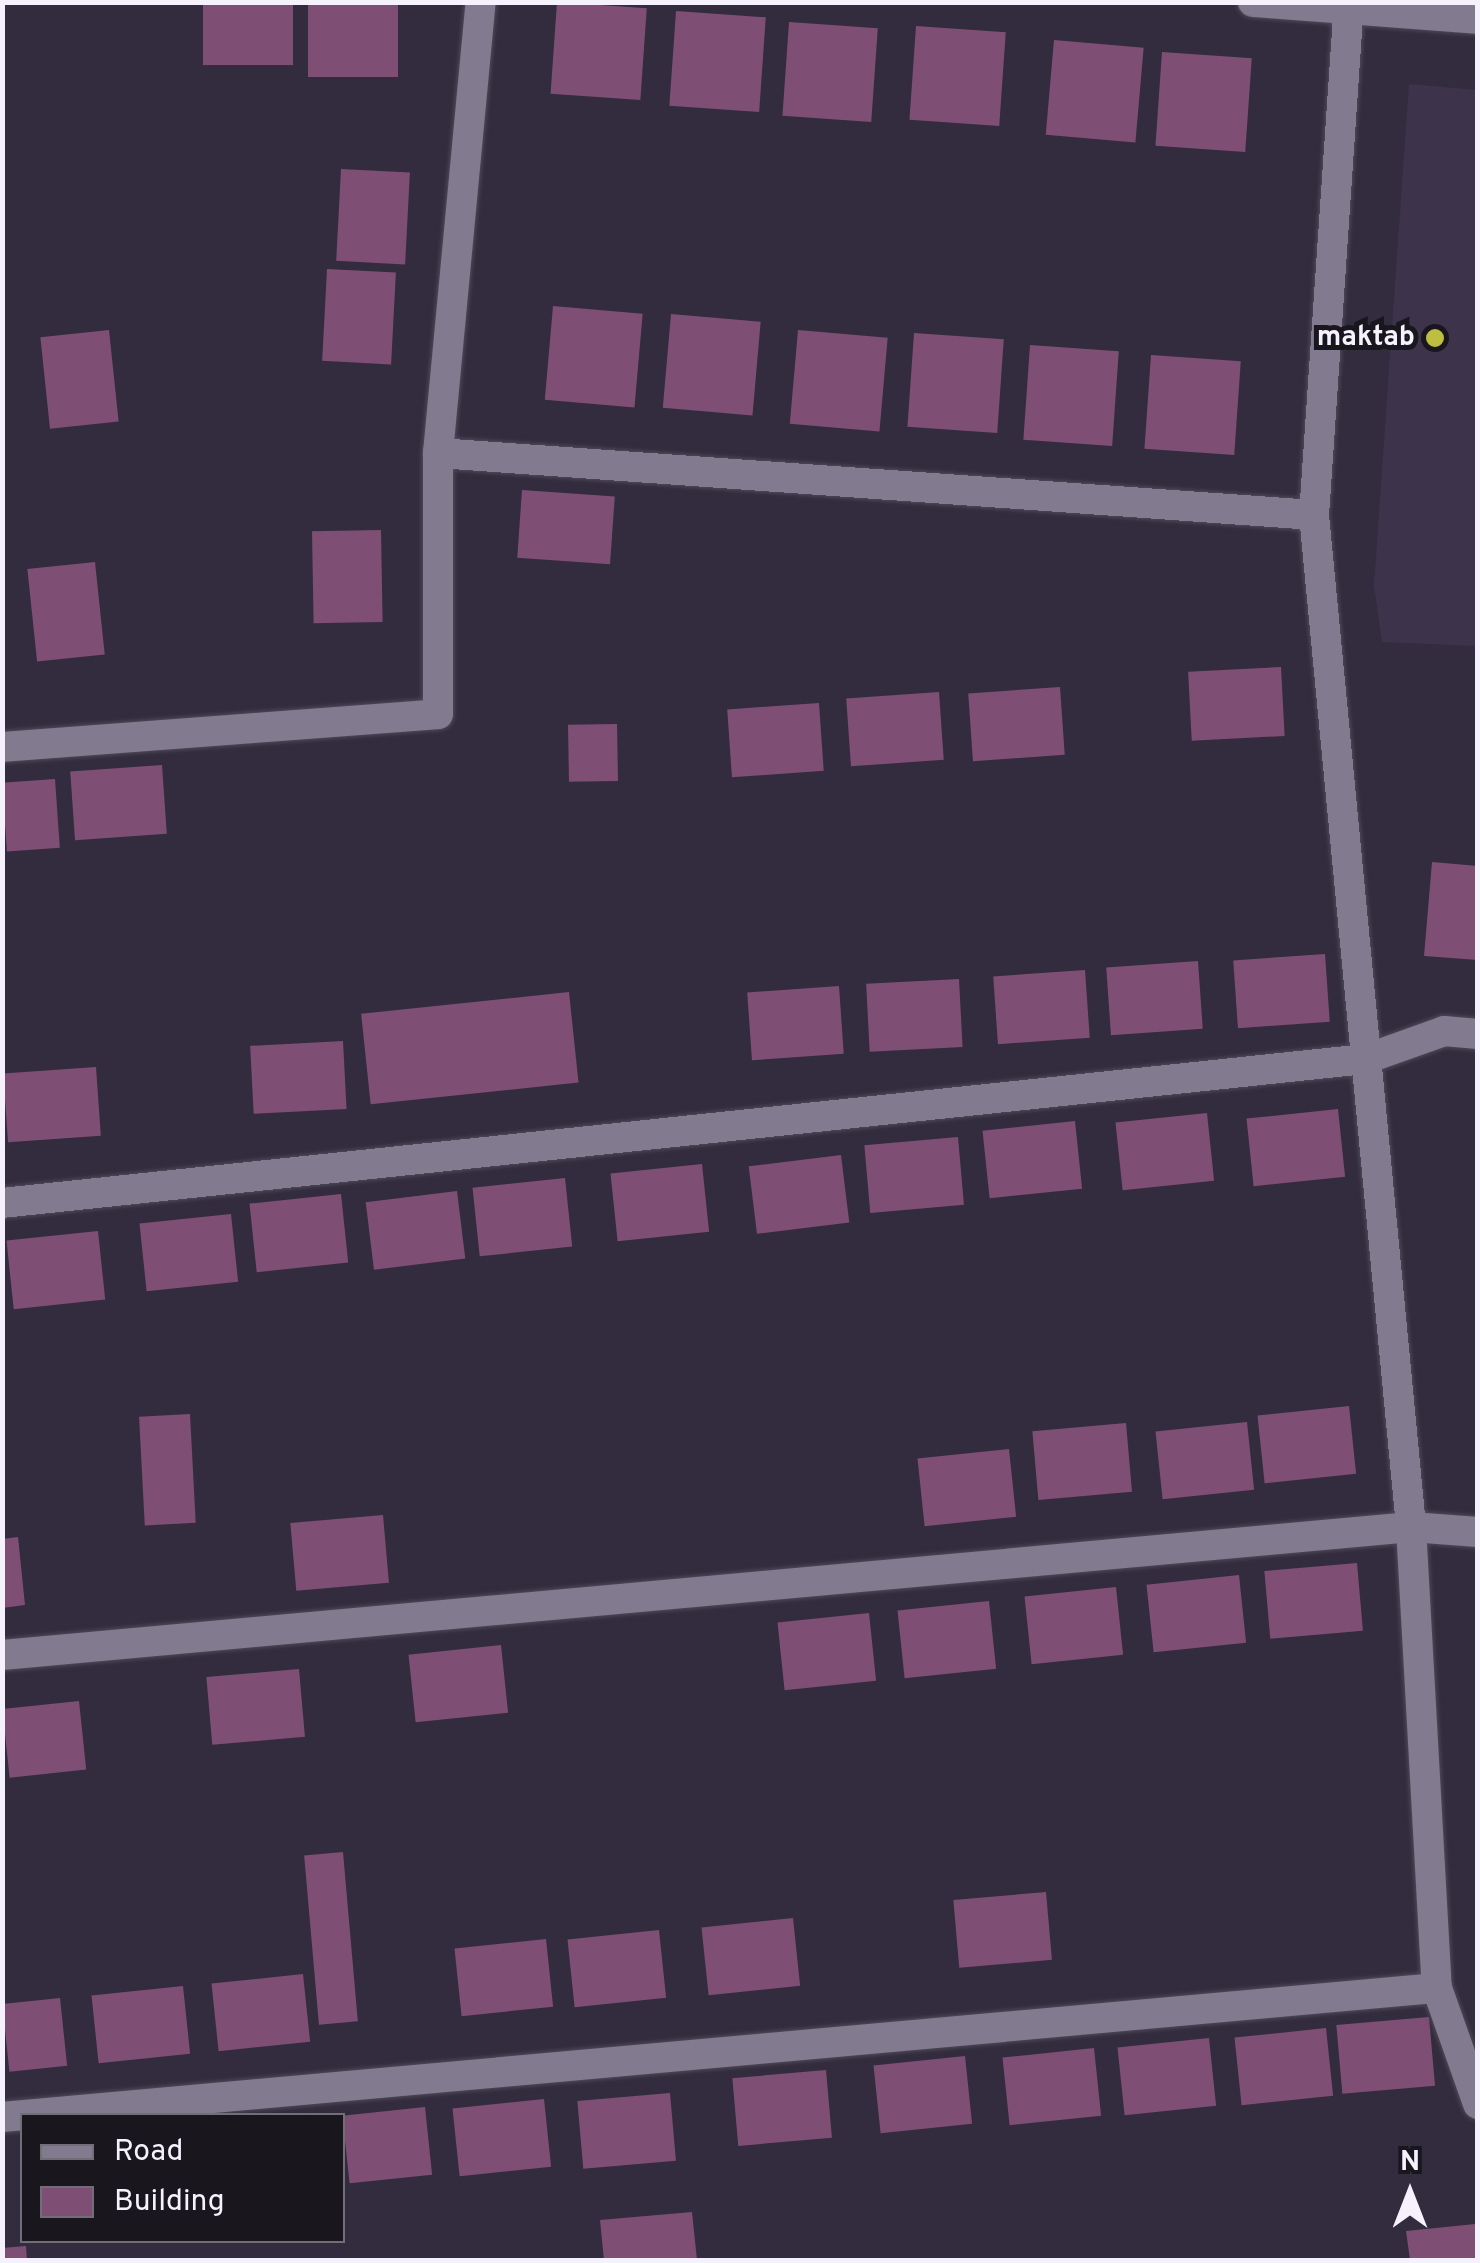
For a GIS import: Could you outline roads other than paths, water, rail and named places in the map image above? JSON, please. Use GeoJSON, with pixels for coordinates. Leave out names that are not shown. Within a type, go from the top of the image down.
{"type":"FeatureCollection","features":[{"type":"Feature","properties":{"kind":"street"},"geometry":{"type":"LineString","coordinates":[[2,747],[438,714],[438,453],[481,2]]}},
{"type":"Feature","properties":{"kind":"street"},"geometry":{"type":"LineString","coordinates":[[1253,2],[1348,6],[1478,19]]}},
{"type":"Feature","properties":{"kind":"street"},"geometry":{"type":"LineString","coordinates":[[1348,6],[1314,515],[1412,1528],[1437,1988],[1478,2104]]}},
{"type":"Feature","properties":{"kind":"street"},"geometry":{"type":"LineString","coordinates":[[438,453],[1314,515]]}},
{"type":"Feature","properties":{"kind":"street"},"geometry":{"type":"LineString","coordinates":[[2,1203],[1366,1058],[1444,1031],[1478,1034]]}},
{"type":"Feature","properties":{"kind":"street"},"geometry":{"type":"LineString","coordinates":[[2,1655],[1412,1528],[1478,1532]]}},
{"type":"Feature","properties":{"kind":"street"},"geometry":{"type":"LineString","coordinates":[[46,2113],[1437,1988]]}},
{"type":"Feature","properties":{"kind":"place","name":"maktab"},"geometry":{"type":"Point","coordinates":[1435,338]}}]}
